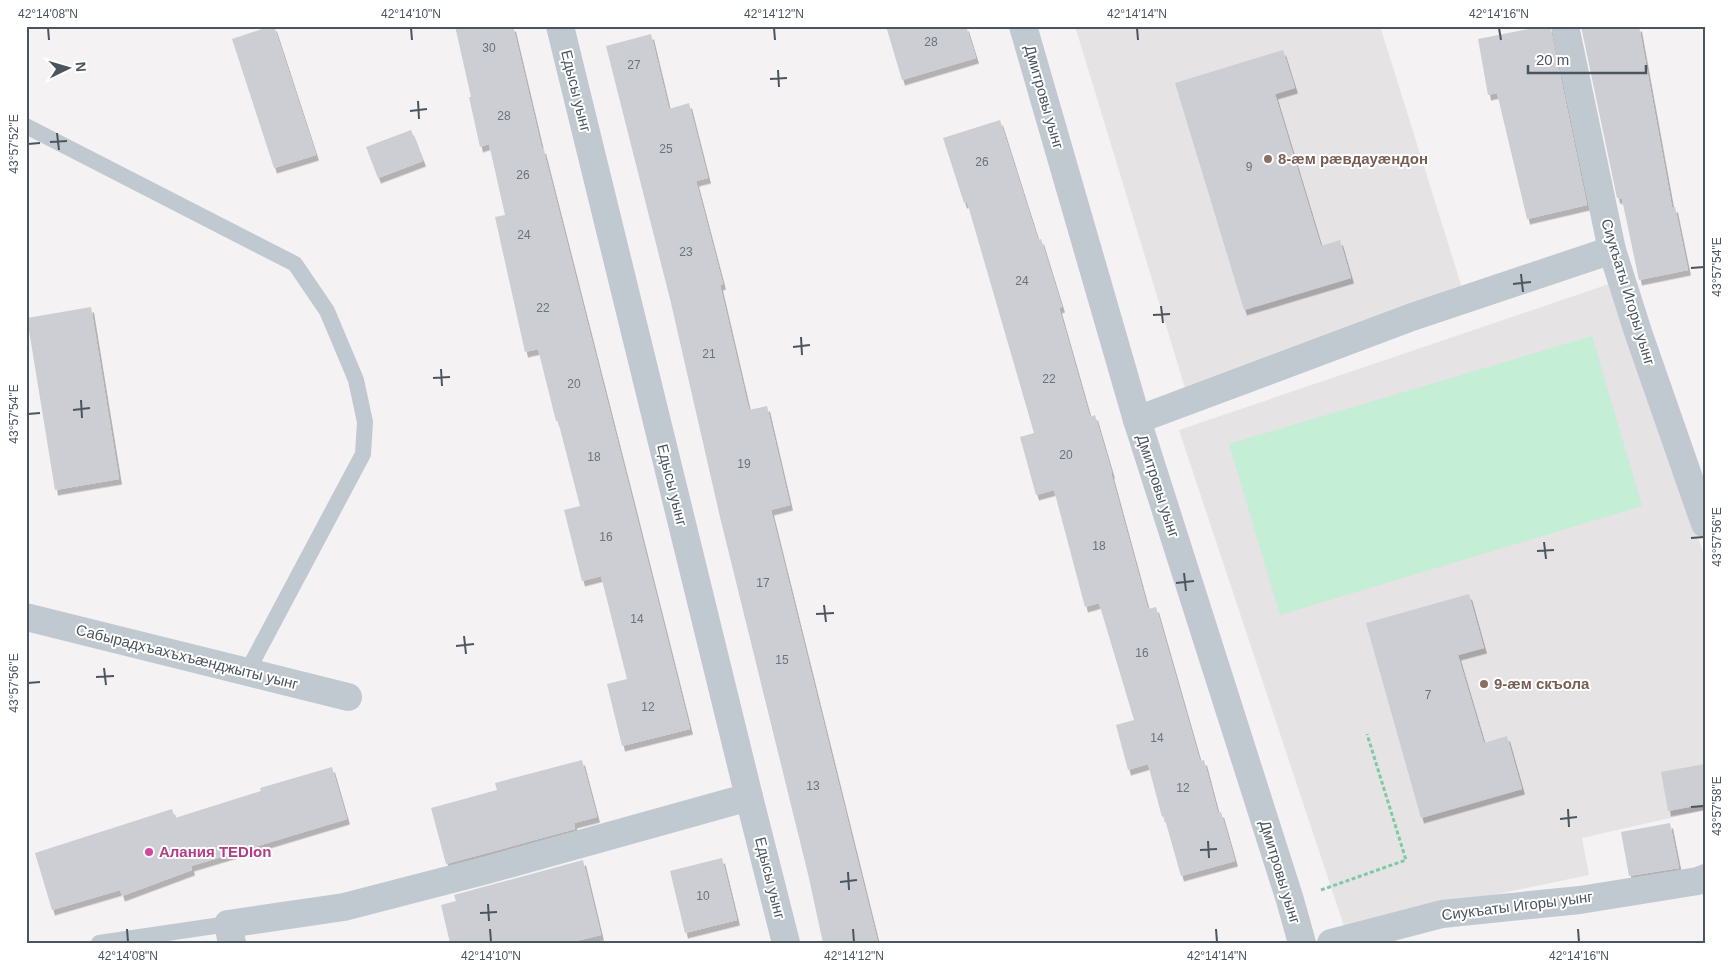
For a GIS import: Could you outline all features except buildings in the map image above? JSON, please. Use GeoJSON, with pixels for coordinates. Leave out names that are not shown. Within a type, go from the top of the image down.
{"type":"FeatureCollection","features":[{"type":"Feature","properties":{"kind":"street","name":"Едысы уынг"},"geometry":{"type":"LineString","coordinates":[[560,26],[786,943]]}},
{"type":"Feature","properties":{"kind":"street","name":"Дмитровы уынг"},"geometry":{"type":"LineString","coordinates":[[1023,26],[1137,420],[1302,943]]}},
{"type":"Feature","properties":{"kind":"street","name":"Сиукъаты Игоры уынг"},"geometry":{"type":"LineString","coordinates":[[1566,26],[1612,250],[1638,332],[1705,524]]}},
{"type":"Feature","properties":{"kind":"street"},"geometry":{"type":"LineString","coordinates":[[1137,420],[1412,317],[1612,250]]}},
{"type":"Feature","properties":{"kind":"street","name":"Сабырадхъахъхъæнджыты уынг"},"geometry":{"type":"LineString","coordinates":[[26,617],[348,697]]}},
{"type":"Feature","properties":{"kind":"street"},"geometry":{"type":"LineString","coordinates":[[230,933],[344,907],[487,870],[749,797]]}},
{"type":"Feature","properties":{"kind":"street","name":"Сиукъаты Игоры уынг"},"geometry":{"type":"LineString","coordinates":[[1331,943],[1442,914],[1580,900],[1698,881],[1705,878]]}},
{"type":"Feature","properties":{"kind":"lane"},"geometry":{"type":"LineString","coordinates":[[26,126],[294,264],[327,311],[356,380],[365,422],[363,454],[247,672]]}},
{"type":"Feature","properties":{"kind":"lane"},"geometry":{"type":"LineString","coordinates":[[99,943],[230,933]]}},
{"type":"Feature","properties":{"kind":"path"},"geometry":{"type":"LineString","coordinates":[[1290,900],[1406,860],[1367,734]]}},
{"type":"Feature","properties":{"kind":"shaded area","name":"8-æм рӕвдауӕндон"},"geometry":{"type":"Polygon","coordinates":[[[1075,26],[1380,26],[1463,291],[1185,388],[1075,26]]]}},
{"type":"Feature","properties":{"kind":"shaded area","name":"9-æм скъола"},"geometry":{"type":"Polygon","coordinates":[[[1612,283],[1705,558],[1705,810],[1582,838],[1589,875],[1344,926],[1179,430],[1612,283]]]}},
{"type":"Feature","properties":{"kind":"green space"},"geometry":{"type":"Polygon","coordinates":[[[1592,336],[1642,506],[1280,615],[1229,444],[1592,336]]]}},
{"type":"Feature","properties":{"kind":"place","name":"8-æм рӕвдауӕндон"},"geometry":{"type":"Point","coordinates":[1268,159]}},
{"type":"Feature","properties":{"kind":"place","name":"9-æм скъола"},"geometry":{"type":"Point","coordinates":[1484,684]}},
{"type":"Feature","properties":{"kind":"place","name":"Алания ТEDIon"},"geometry":{"type":"Point","coordinates":[149,852]}}]}
